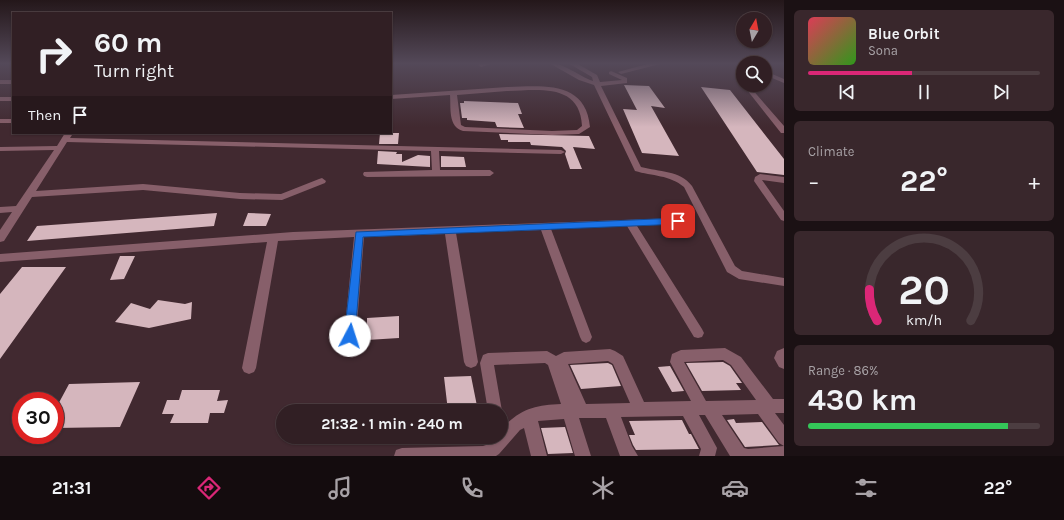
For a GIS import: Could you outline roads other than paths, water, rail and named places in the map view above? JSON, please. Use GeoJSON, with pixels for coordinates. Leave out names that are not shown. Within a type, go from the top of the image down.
{"type":"FeatureCollection","features":[{"type":"Feature","properties":{"kind":"street"},"geometry":{"type":"LineString","coordinates":[[598,84],[638,169],[677,176],[688,186],[731,269],[739,275],[784,282]]}},
{"type":"Feature","properties":{"kind":"street"},"geometry":{"type":"LineString","coordinates":[[392,97],[453,92],[500,89],[558,90],[571,95],[576,101],[586,119],[586,127],[579,132],[552,133],[463,128],[458,126],[456,122],[453,92]]}},
{"type":"Feature","properties":{"kind":"street"},"geometry":{"type":"LineString","coordinates":[[751,92],[784,131]]}},
{"type":"Feature","properties":{"kind":"street"},"geometry":{"type":"LineString","coordinates":[[0,104],[12,99]]}},
{"type":"Feature","properties":{"kind":"street"},"geometry":{"type":"LineString","coordinates":[[0,238],[67,136],[561,152]]}},
{"type":"Feature","properties":{"kind":"street"},"geometry":{"type":"LineString","coordinates":[[0,149],[59,148]]}},
{"type":"Feature","properties":{"kind":"street"},"geometry":{"type":"LineString","coordinates":[[435,149],[436,173]]}},
{"type":"Feature","properties":{"kind":"street"},"geometry":{"type":"LineString","coordinates":[[367,174],[490,173]]}},
{"type":"Feature","properties":{"kind":"street"},"geometry":{"type":"LineString","coordinates":[[784,180],[760,177],[758,179],[784,218]]}},
{"type":"Feature","properties":{"kind":"street"},"geometry":{"type":"LineString","coordinates":[[29,194],[143,187],[240,196],[282,197],[322,181]]}},
{"type":"Feature","properties":{"kind":"street"},"geometry":{"type":"LineString","coordinates":[[0,210],[19,209]]}},
{"type":"Feature","properties":{"kind":"street"},"geometry":{"type":"LineString","coordinates":[[0,258],[273,238],[678,221]]}},
{"type":"Feature","properties":{"kind":"street"},"geometry":{"type":"LineString","coordinates":[[630,223],[698,334]]}},
{"type":"Feature","properties":{"kind":"street"},"geometry":{"type":"LineString","coordinates":[[545,226],[586,337]]}},
{"type":"Feature","properties":{"kind":"street"},"geometry":{"type":"LineString","coordinates":[[450,230],[471,362]]}},
{"type":"Feature","properties":{"kind":"street"},"geometry":{"type":"LineString","coordinates":[[350,336],[359,234]]}},
{"type":"Feature","properties":{"kind":"street"},"geometry":{"type":"LineString","coordinates":[[249,368],[273,238]]}},
{"type":"Feature","properties":{"kind":"street"},"geometry":{"type":"LineString","coordinates":[[707,456],[709,448],[699,408],[677,362],[678,358],[681,356],[725,354],[731,357],[736,361],[766,406],[784,438]]}},
{"type":"Feature","properties":{"kind":"street"},"geometry":{"type":"LineString","coordinates":[[784,354],[781,358],[784,363]]}},
{"type":"Feature","properties":{"kind":"street"},"geometry":{"type":"LineString","coordinates":[[583,456],[561,359],[610,355],[614,357],[618,360],[640,409]]}},
{"type":"Feature","properties":{"kind":"street"},"geometry":{"type":"LineString","coordinates":[[494,404],[487,363],[488,359],[547,357],[553,361],[573,411]]}},
{"type":"Feature","properties":{"kind":"street"},"geometry":{"type":"LineString","coordinates":[[508,432],[529,416],[544,412],[784,406]]}},
{"type":"Feature","properties":{"kind":"street"},"geometry":{"type":"LineString","coordinates":[[699,408],[734,450],[740,455],[745,456]]}},
{"type":"Feature","properties":{"kind":"street"},"geometry":{"type":"LineString","coordinates":[[611,410],[626,451],[630,456]]}},
{"type":"Feature","properties":{"kind":"street"},"geometry":{"type":"LineString","coordinates":[[529,416],[539,456]]}},
{"type":"Feature","properties":{"kind":"street"},"geometry":{"type":"LineString","coordinates":[[402,456],[482,454],[494,449],[497,444]]}},
{"type":"Feature","properties":{"kind":"street"},"geometry":{"type":"LineString","coordinates":[[751,456],[784,454]]}}]}
